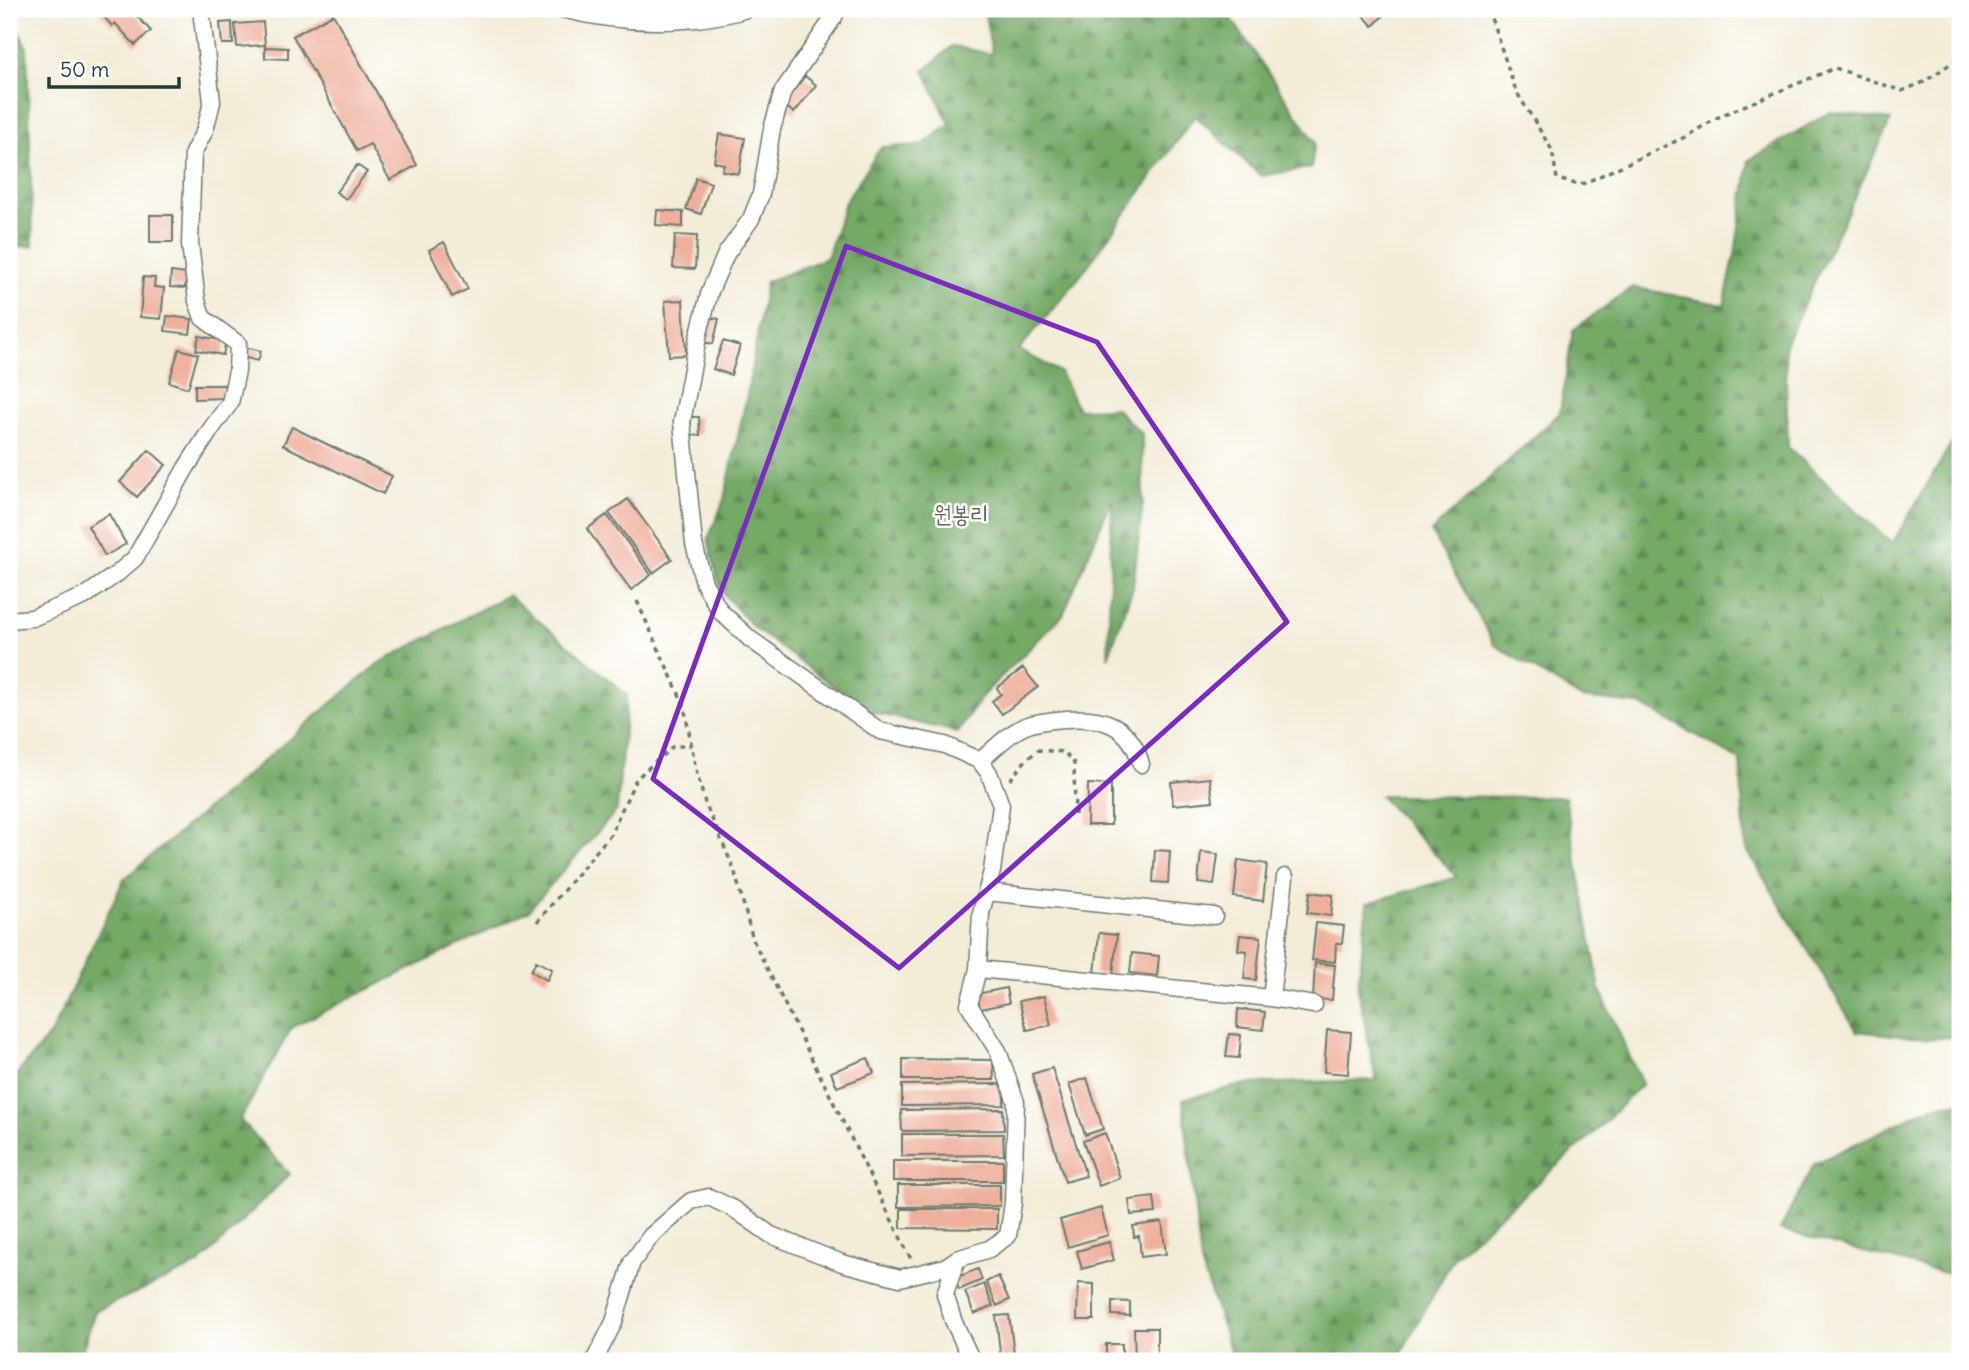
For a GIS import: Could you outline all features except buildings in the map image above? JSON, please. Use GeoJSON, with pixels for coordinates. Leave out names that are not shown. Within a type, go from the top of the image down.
{"type":"FeatureCollection","features":[{"type":"Feature","properties":{"kind":"street"},"geometry":{"type":"LineString","coordinates":[[9,620],[32,618],[85,596],[135,558],[186,468],[230,403],[237,371],[238,344],[203,318],[197,301],[190,244],[193,153],[205,130],[212,102],[201,9]]}},
{"type":"Feature","properties":{"kind":"street"},"geometry":{"type":"LineString","coordinates":[[562,9],[632,20],[724,16],[747,9]]}},
{"type":"Feature","properties":{"kind":"street"},"geometry":{"type":"LineString","coordinates":[[594,1361],[614,1322],[632,1262],[651,1236],[691,1201],[709,1197],[734,1209],[771,1235],[842,1263],[900,1278],[946,1267],[957,1259],[989,1249],[1008,1236],[1013,1203],[1016,1102],[999,1051],[969,1005],[978,969],[981,913],[992,871],[1000,805],[989,773],[980,761],[945,745],[880,731],[750,639],[720,611],[705,583],[694,544],[682,422],[707,302],[726,254],[751,219],[761,194],[772,129],[783,91],[837,9]]}},
{"type":"Feature","properties":{"kind":"street"},"geometry":{"type":"LineString","coordinates":[[980,761],[1026,726],[1086,717],[1107,721],[1125,733],[1137,749],[1141,764]]}},
{"type":"Feature","properties":{"kind":"street"},"geometry":{"type":"LineString","coordinates":[[1271,998],[1284,877]]}},
{"type":"Feature","properties":{"kind":"street"},"geometry":{"type":"LineString","coordinates":[[987,892],[1214,916]]}},
{"type":"Feature","properties":{"kind":"street"},"geometry":{"type":"LineString","coordinates":[[978,969],[1271,998],[1314,1005]]}},
{"type":"Feature","properties":{"kind":"street"},"geometry":{"type":"LineString","coordinates":[[957,1259],[945,1294],[953,1320],[972,1361]]}},
{"type":"Feature","properties":{"kind":"path"},"geometry":{"type":"LineString","coordinates":[[1488,9],[1516,91],[1552,150],[1557,179],[1580,185],[1685,137],[1721,115],[1835,68],[1902,91],[1924,82],[1960,57]]}},
{"type":"Feature","properties":{"kind":"path"},"geometry":{"type":"LineString","coordinates":[[637,601],[684,705],[705,803],[734,869],[753,940],[918,1273]]}},
{"type":"Feature","properties":{"kind":"path"},"geometry":{"type":"LineString","coordinates":[[537,922],[610,835],[636,779],[672,747],[691,745]]}},
{"type":"Feature","properties":{"kind":"path"},"geometry":{"type":"LineString","coordinates":[[1000,805],[1011,778],[1038,750],[1064,752],[1074,763],[1075,815]]}},
{"type":"Feature","properties":{"kind":"highlighted area"},"geometry":{"type":"Polygon","coordinates":[[[846,246],[1097,342],[1287,622],[899,968],[653,779],[846,246]]]}},
{"type":"Feature","properties":{"kind":"green space"},"geometry":{"type":"Polygon","coordinates":[[[984,9],[1225,9],[1315,142],[1311,168],[1261,176],[1195,116],[1082,274],[1019,350],[1060,372],[1078,409],[1115,408],[1142,434],[1143,502],[1133,587],[1108,658],[1112,499],[1063,615],[983,695],[958,732],[867,711],[754,628],[721,591],[708,539],[724,500],[747,395],[766,282],[827,258],[845,202],[881,147],[922,145],[950,124],[924,71],[952,46],[992,54],[984,9]]]}},
{"type":"Feature","properties":{"kind":"green space"},"geometry":{"type":"Polygon","coordinates":[[[9,13],[27,48],[33,246],[9,247],[9,13]]]}},
{"type":"Feature","properties":{"kind":"green space"},"geometry":{"type":"Polygon","coordinates":[[[1830,112],[1891,120],[1785,344],[1788,447],[1892,544],[1960,429],[1960,1036],[1929,1039],[1857,1031],[1745,847],[1740,760],[1639,704],[1581,698],[1495,645],[1431,532],[1560,413],[1573,330],[1632,287],[1724,305],[1735,254],[1749,160],[1830,112]]]}},
{"type":"Feature","properties":{"kind":"green space"},"geometry":{"type":"Polygon","coordinates":[[[508,595],[627,695],[617,810],[528,911],[292,1027],[240,1120],[290,1174],[198,1265],[95,1311],[79,1361],[9,1361],[9,1084],[51,1033],[124,879],[379,663],[508,595]]]}},
{"type":"Feature","properties":{"kind":"green space"},"geometry":{"type":"Polygon","coordinates":[[[1380,796],[1565,797],[1600,990],[1642,1084],[1593,1134],[1455,1255],[1397,1361],[1234,1361],[1201,1264],[1183,1099],[1246,1084],[1376,1080],[1358,989],[1367,903],[1457,877],[1380,796]]]}},
{"type":"Feature","properties":{"kind":"green space"},"geometry":{"type":"Polygon","coordinates":[[[1960,1102],[1960,1275],[1780,1230],[1814,1164],[1933,1106],[1960,1102]]]}},
{"type":"Feature","properties":{"kind":"district","name":"원봉리"},"geometry":{"type":"Point","coordinates":[961,514]}}]}
